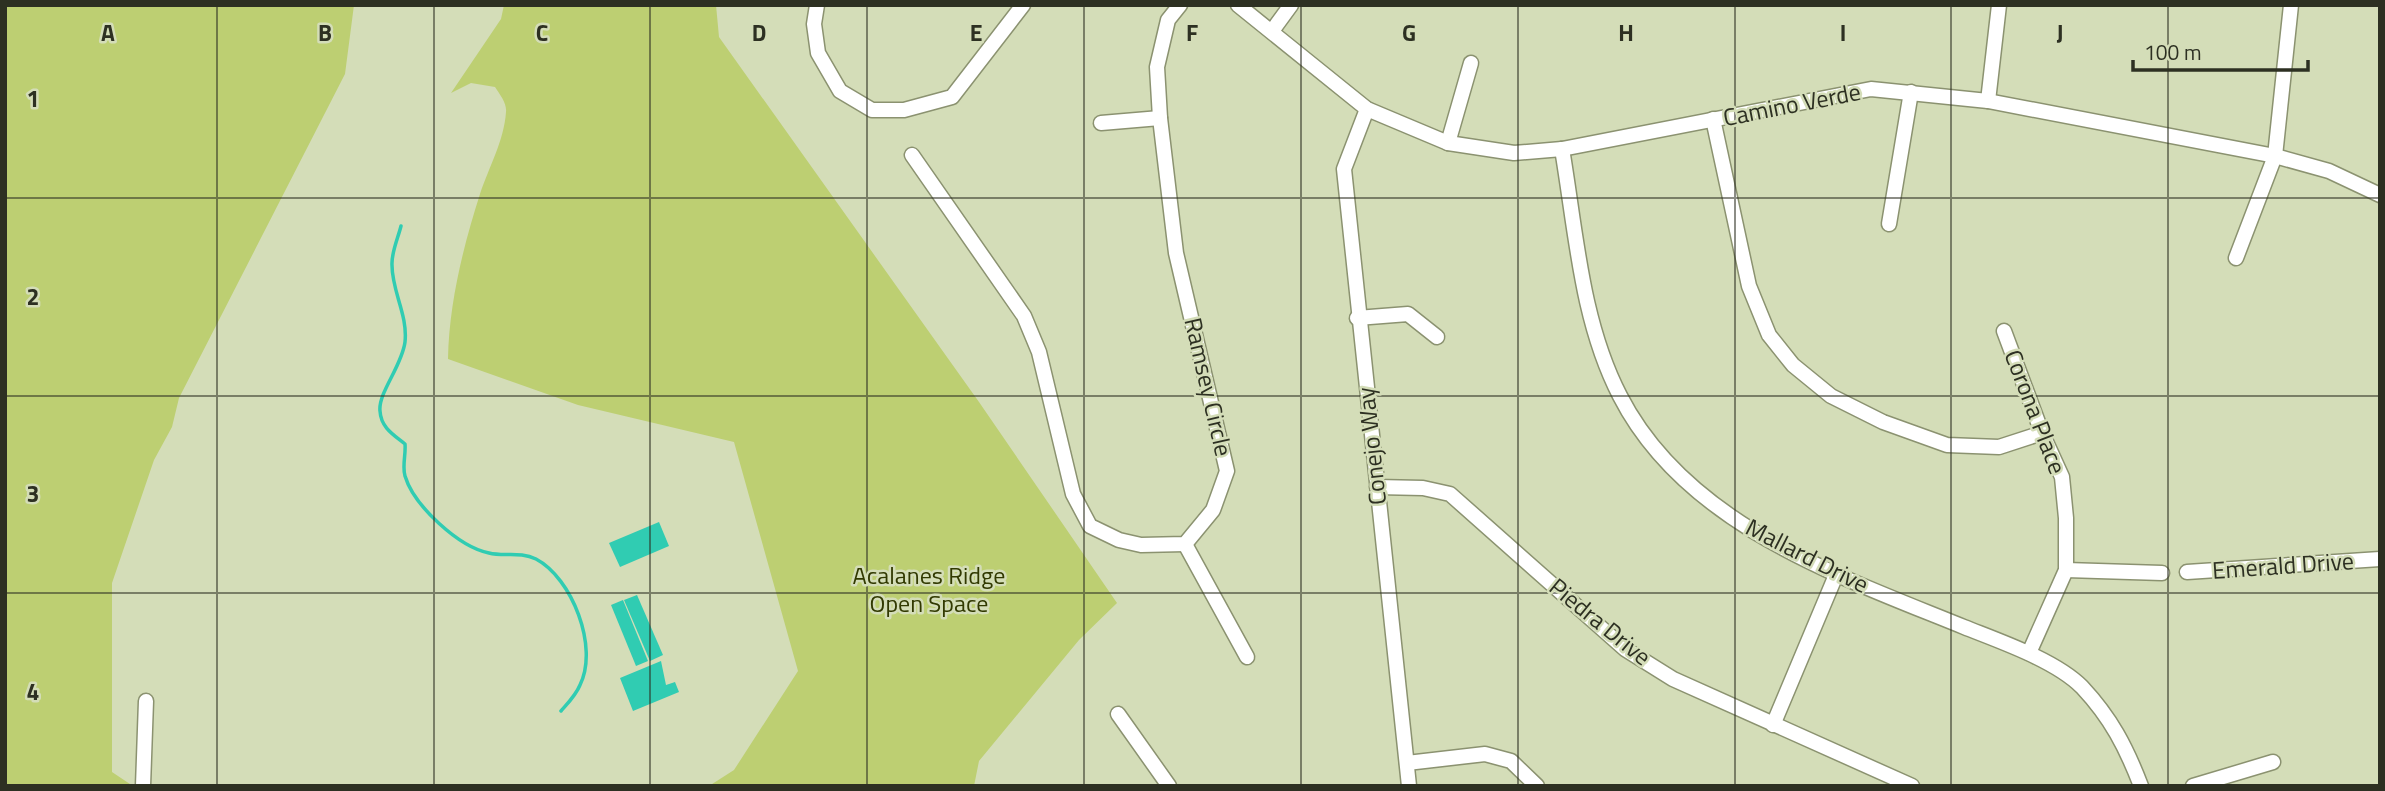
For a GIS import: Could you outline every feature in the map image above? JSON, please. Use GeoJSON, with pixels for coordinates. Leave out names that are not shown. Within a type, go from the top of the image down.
{"type":"FeatureCollection","features":[{"type":"Feature","properties":{"kind":"street"},"geometry":{"type":"LineString","coordinates":[[817,5],[814,24],[818,53],[840,91],[872,110],[904,110],[952,97],[1023,5]]}},
{"type":"Feature","properties":{"kind":"street","name":"Ramsey Circle"},"geometry":{"type":"LineString","coordinates":[[1180,5],[1168,20],[1157,67],[1160,118],[1177,253],[1227,471],[1213,510],[1185,544]]}},
{"type":"Feature","properties":{"kind":"street","name":"Camino Verde"},"geometry":{"type":"LineString","coordinates":[[1238,5],[1367,109],[1448,143],[1514,153],[1562,149],[1871,89],[1988,101],[2275,156],[2329,171],[2380,195]]}},
{"type":"Feature","properties":{"kind":"street"},"geometry":{"type":"LineString","coordinates":[[1272,31],[1291,5]]}},
{"type":"Feature","properties":{"kind":"street"},"geometry":{"type":"LineString","coordinates":[[1988,101],[1999,5]]}},
{"type":"Feature","properties":{"kind":"street"},"geometry":{"type":"LineString","coordinates":[[2236,258],[2275,156],[2291,5]]}},
{"type":"Feature","properties":{"kind":"street"},"geometry":{"type":"LineString","coordinates":[[1448,143],[1471,62]]}},
{"type":"Feature","properties":{"kind":"street"},"geometry":{"type":"LineString","coordinates":[[1889,224],[1911,92]]}},
{"type":"Feature","properties":{"kind":"street","name":"Conejo Way"},"geometry":{"type":"LineString","coordinates":[[1367,109],[1344,169],[1357,318],[1409,786]]}},
{"type":"Feature","properties":{"kind":"street"},"geometry":{"type":"LineString","coordinates":[[1101,123],[1160,118]]}},
{"type":"Feature","properties":{"kind":"street"},"geometry":{"type":"LineString","coordinates":[[1713,119],[1749,286],[1769,335],[1793,365],[1831,396],[1883,422],[1947,445],[1999,447],[2042,433]]}},
{"type":"Feature","properties":{"kind":"street","name":"Mallard Drive"},"geometry":{"type":"LineString","coordinates":[[1562,149],[1593,328],[1620,397],[1654,446],[1707,500],[1768,542],[1836,575],[2029,653],[2080,685],[2122,737],[2141,786]]}},
{"type":"Feature","properties":{"kind":"street"},"geometry":{"type":"LineString","coordinates":[[912,155],[1024,316],[1039,352],[1073,494],[1090,526],[1119,540],[1141,545],[1185,544],[1247,657]]}},
{"type":"Feature","properties":{"kind":"street"},"geometry":{"type":"LineString","coordinates":[[1357,318],[1408,314],[1437,337]]}},
{"type":"Feature","properties":{"kind":"street","name":"Corona Place"},"geometry":{"type":"LineString","coordinates":[[2004,331],[2042,433],[2062,477],[2066,570],[2029,653]]}},
{"type":"Feature","properties":{"kind":"street","name":"Piedra Drive"},"geometry":{"type":"LineString","coordinates":[[1377,487],[1423,488],[1450,494],[1626,649],[1673,679],[1912,786]]}},
{"type":"Feature","properties":{"kind":"street","name":"Emerald Drive"},"geometry":{"type":"LineString","coordinates":[[2187,572],[2380,559]]}},
{"type":"Feature","properties":{"kind":"street"},"geometry":{"type":"LineString","coordinates":[[2066,570],[2162,573]]}},
{"type":"Feature","properties":{"kind":"street"},"geometry":{"type":"LineString","coordinates":[[1773,725],[1836,575]]}},
{"type":"Feature","properties":{"kind":"street"},"geometry":{"type":"LineString","coordinates":[[143,786],[146,701]]}},
{"type":"Feature","properties":{"kind":"street"},"geometry":{"type":"LineString","coordinates":[[1118,713],[1169,786]]}},
{"type":"Feature","properties":{"kind":"street"},"geometry":{"type":"LineString","coordinates":[[1407,763],[1485,754],[1511,761],[1537,786]]}},
{"type":"Feature","properties":{"kind":"street"},"geometry":{"type":"LineString","coordinates":[[2193,786],[2273,762]]}},
{"type":"Feature","properties":{"kind":"green space"},"geometry":{"type":"Polygon","coordinates":[[[5,5],[354,5],[345,74],[179,398],[172,427],[154,460],[112,583],[112,772],[133,786],[5,786],[5,5]]]}},
{"type":"Feature","properties":{"kind":"green space","name":"Acalanes Ridge Open Space"},"geometry":{"type":"Polygon","coordinates":[[[504,5],[716,5],[719,37],[979,402],[1117,603],[1079,640],[979,761],[974,786],[709,786],[734,770],[798,671],[734,442],[578,405],[448,359],[451,317],[463,255],[480,194],[499,144],[506,112],[504,102],[495,87],[471,83],[451,93],[501,19],[504,5]]]}},
{"type":"Feature","properties":{"kind":"water"},"geometry":{"type":"Polygon","coordinates":[[[659,522],[669,546],[620,567],[609,543],[659,522]]]}},
{"type":"Feature","properties":{"kind":"water"},"geometry":{"type":"Polygon","coordinates":[[[637,595],[663,655],[650,661],[624,600],[637,595]]]}},
{"type":"Feature","properties":{"kind":"water"},"geometry":{"type":"Polygon","coordinates":[[[623,600],[648,661],[636,666],[611,605],[623,600]]]}},
{"type":"Feature","properties":{"kind":"water"},"geometry":{"type":"Polygon","coordinates":[[[661,661],[666,685],[675,682],[679,692],[633,711],[620,678],[661,661]]]}},
{"type":"Feature","properties":{"kind":"waterway"},"geometry":{"type":"LineString","coordinates":[[401,226],[394,249],[392,273],[404,322],[405,342],[380,404],[381,417],[389,431],[405,444],[404,472],[410,488],[439,524],[464,543],[477,549],[536,559],[561,581],[571,597],[584,633],[585,669],[580,685],[561,711]]}}]}
